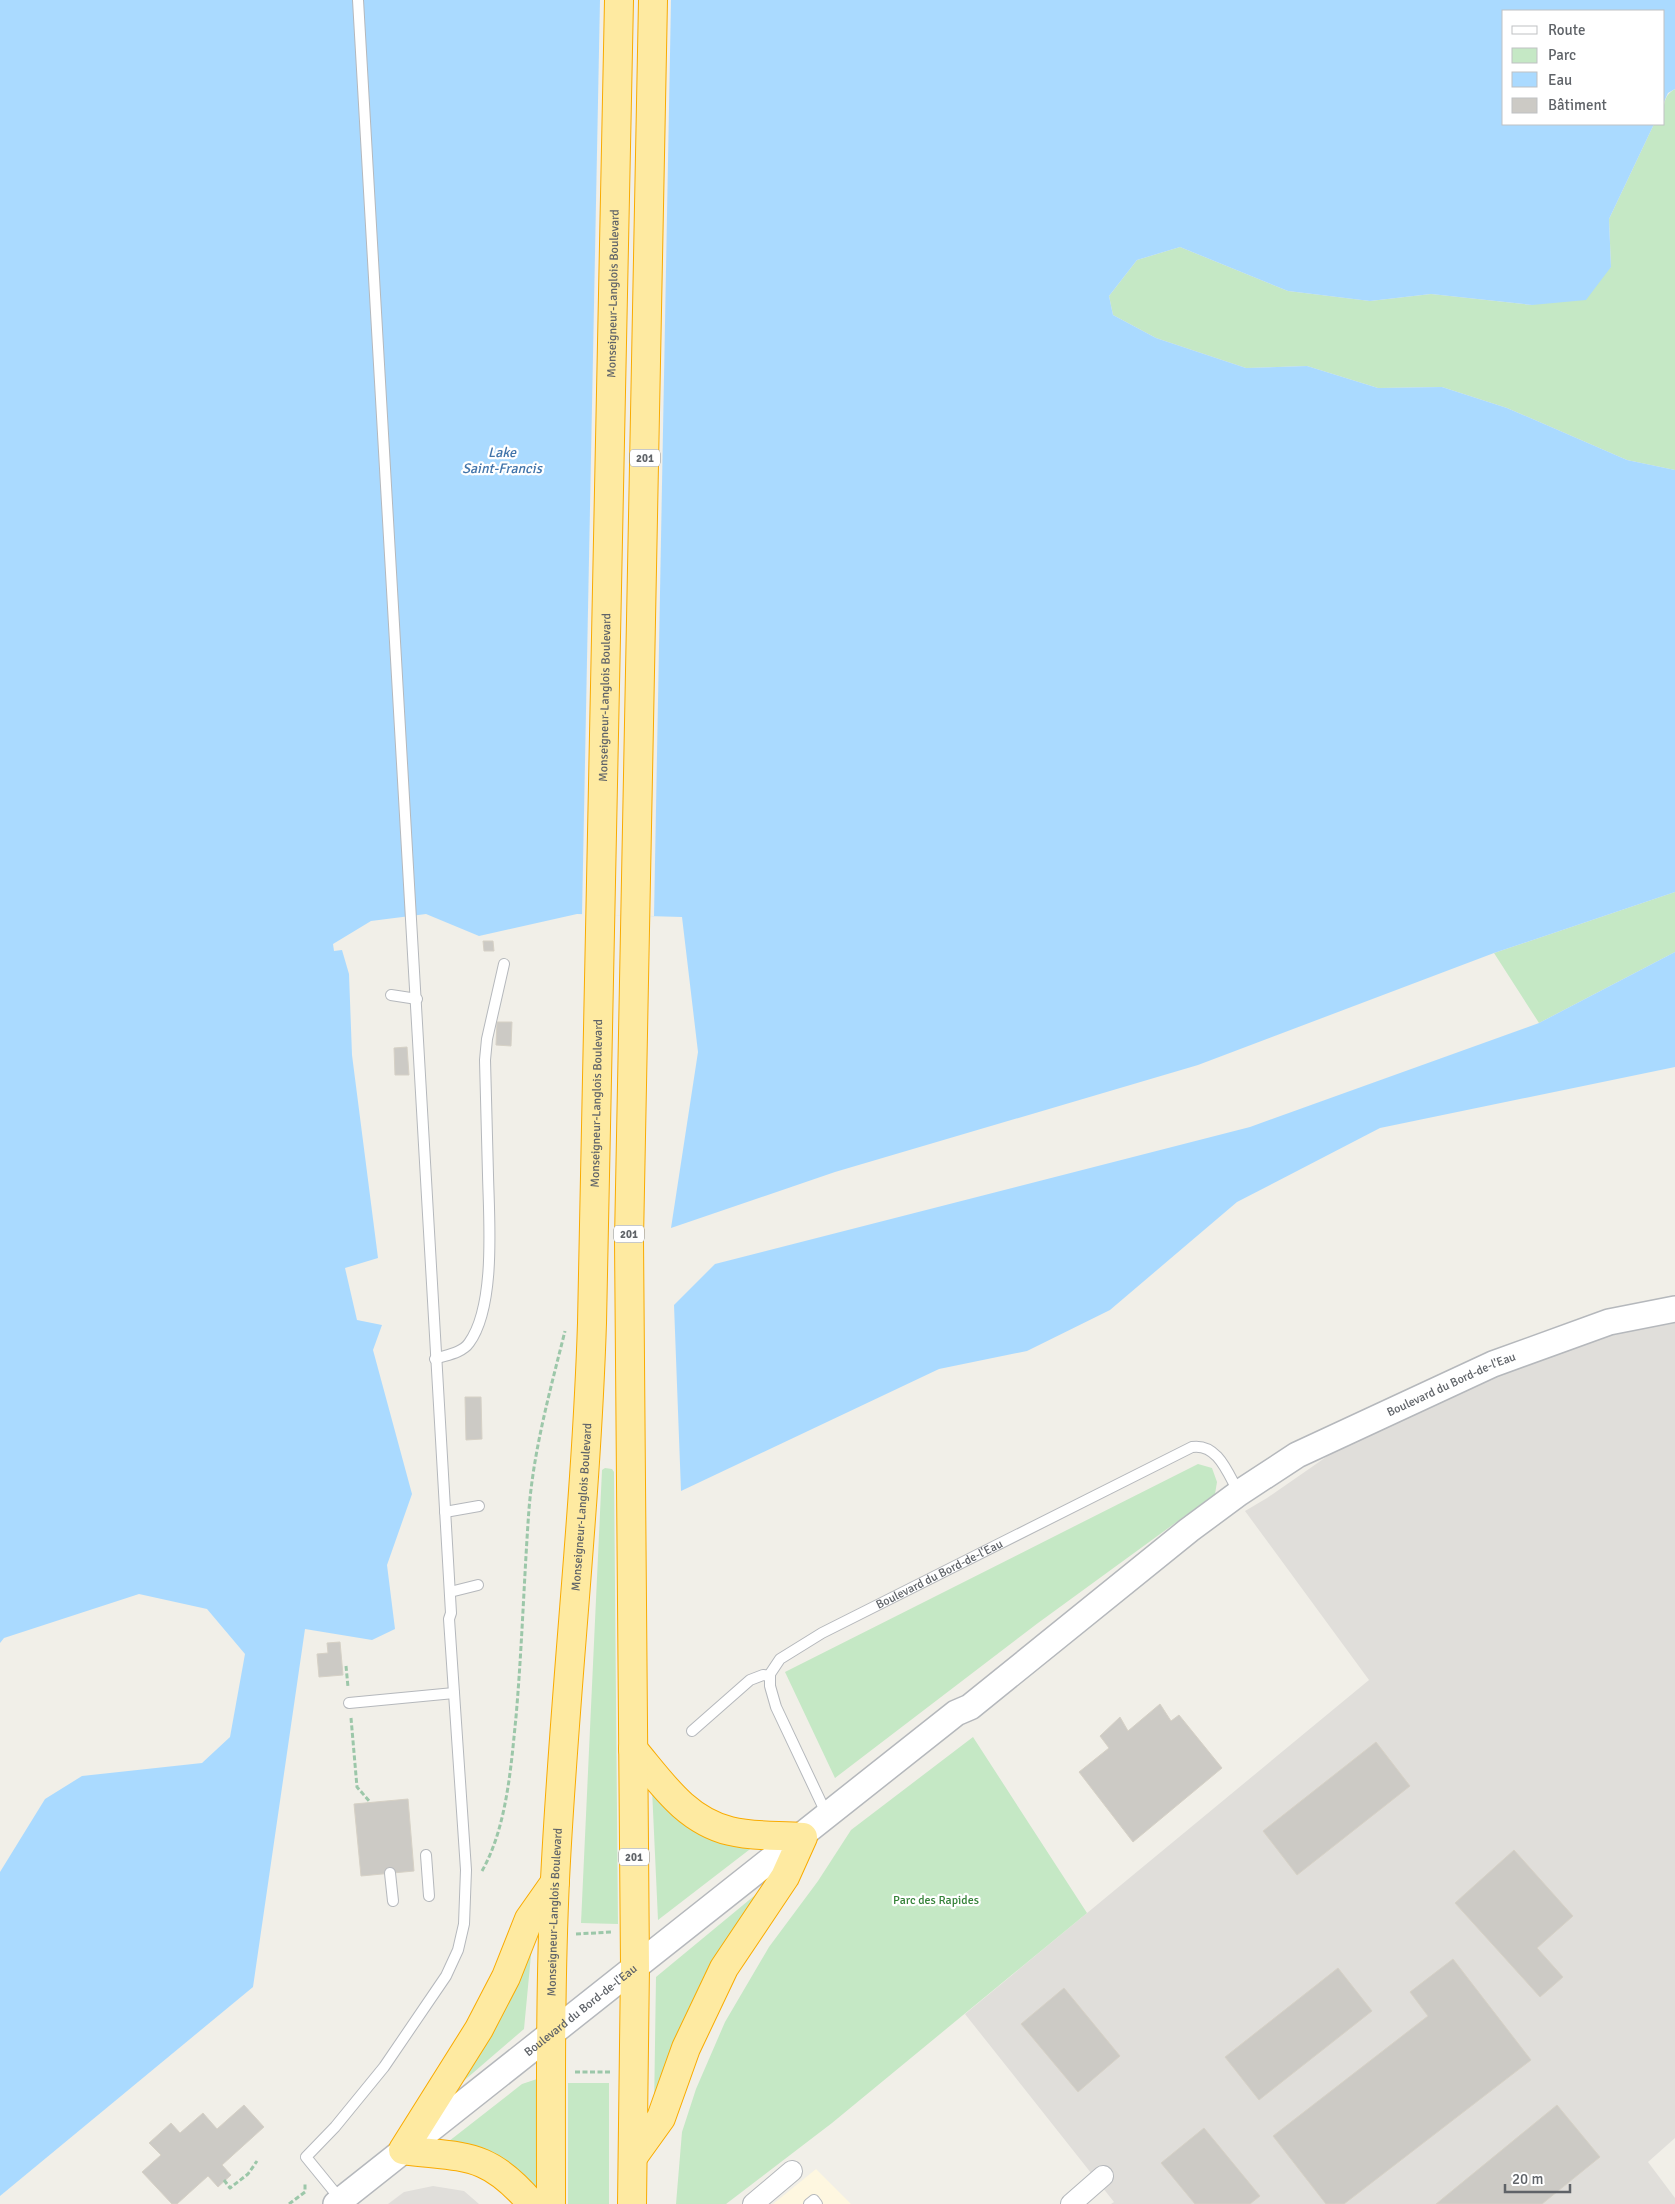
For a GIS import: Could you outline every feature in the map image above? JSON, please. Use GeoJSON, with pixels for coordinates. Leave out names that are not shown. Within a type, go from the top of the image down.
{"type":"FeatureCollection","features":[{"type":"Feature","properties":{"kind":"highway","name":"Monseigneur-Langlois Boulevard"},"geometry":{"type":"LineString","coordinates":[[551,2204],[551,2036],[555,1882],[590,1393],[619,0]]}},
{"type":"Feature","properties":{"kind":"highway","name":"201"},"geometry":{"type":"LineString","coordinates":[[632,2204],[635,1966],[629,1240],[653,0]]}},
{"type":"Feature","properties":{"kind":"highway"},"geometry":{"type":"LineString","coordinates":[[632,1749],[673,1797],[700,1819],[731,1831],[803,1836],[785,1877],[724,1968],[686,2048],[661,2118],[633,2157]]}},
{"type":"Feature","properties":{"kind":"highway"},"geometry":{"type":"LineString","coordinates":[[532,2204],[502,2174],[478,2160],[464,2156],[403,2150],[479,2030],[506,1978],[529,1919],[555,1882]]}},
{"type":"Feature","properties":{"kind":"street","name":"Boulevard du Bord-de-l'Eau"},"geometry":{"type":"LineString","coordinates":[[339,2202],[551,2036],[635,1966],[803,1836],[956,1713],[970,1707],[1124,1583],[1240,1493],[1297,1455],[1493,1364],[1609,1322],[1675,1310]]}},
{"type":"Feature","properties":{"kind":"street"},"geometry":{"type":"LineString","coordinates":[[753,2204],[792,2171]]}},
{"type":"Feature","properties":{"kind":"street"},"geometry":{"type":"LineString","coordinates":[[1071,2204],[1103,2176]]}},
{"type":"Feature","properties":{"kind":"lane"},"geometry":{"type":"LineString","coordinates":[[339,2202],[306,2157],[335,2128],[384,2067],[446,1976],[458,1950],[464,1924],[466,1882],[449,1619],[451,1613],[450,1592],[435,1359],[413,921],[358,0]]}},
{"type":"Feature","properties":{"kind":"lane"},"geometry":{"type":"LineString","coordinates":[[435,1359],[462,1350],[468,1345],[477,1331],[483,1310],[487,1283],[489,1240],[485,1060],[487,1039],[504,964]]}},
{"type":"Feature","properties":{"kind":"lane"},"geometry":{"type":"LineString","coordinates":[[391,996],[417,999]]}},
{"type":"Feature","properties":{"kind":"lane","name":"Boulevard du Bord-de-l'Eau"},"geometry":{"type":"LineString","coordinates":[[770,1676],[780,1659],[822,1633],[1192,1447],[1207,1448],[1216,1454],[1240,1493]]}},
{"type":"Feature","properties":{"kind":"lane"},"geometry":{"type":"LineString","coordinates":[[445,1512],[479,1506]]}},
{"type":"Feature","properties":{"kind":"lane"},"geometry":{"type":"LineString","coordinates":[[450,1592],[478,1585]]}},
{"type":"Feature","properties":{"kind":"lane"},"geometry":{"type":"LineString","coordinates":[[692,1731],[750,1680],[762,1676],[770,1676],[770,1686],[776,1707],[827,1816]]}},
{"type":"Feature","properties":{"kind":"lane"},"geometry":{"type":"LineString","coordinates":[[349,1702],[454,1693]]}},
{"type":"Feature","properties":{"kind":"lane"},"geometry":{"type":"LineString","coordinates":[[426,1855],[429,1896]]}},
{"type":"Feature","properties":{"kind":"lane"},"geometry":{"type":"LineString","coordinates":[[390,1873],[393,1901]]}},
{"type":"Feature","properties":{"kind":"lane"},"geometry":{"type":"LineString","coordinates":[[809,2204],[814,2200],[817,2204]]}},
{"type":"Feature","properties":{"kind":"path"},"geometry":{"type":"LineString","coordinates":[[480,1874],[498,1828],[508,1785],[523,1637],[529,1510],[535,1455],[568,1324]]}},
{"type":"Feature","properties":{"kind":"path"},"geometry":{"type":"LineString","coordinates":[[346,1666],[357,1786],[370,1802]]}},
{"type":"Feature","properties":{"kind":"path"},"geometry":{"type":"LineString","coordinates":[[581,1932],[616,1932]]}},
{"type":"Feature","properties":{"kind":"path"},"geometry":{"type":"LineString","coordinates":[[570,2072],[610,2072]]}},
{"type":"Feature","properties":{"kind":"path"},"geometry":{"type":"LineString","coordinates":[[290,2204],[305,2192],[306,2157]]}},
{"type":"Feature","properties":{"kind":"path"},"geometry":{"type":"LineString","coordinates":[[224,2180],[230,2188],[248,2174],[258,2161]]}},
{"type":"Feature","properties":{"kind":"shaded area"},"geometry":{"type":"Polygon","coordinates":[[[1675,1309],[1675,2138],[1648,2162],[1675,2198],[1675,2204],[1111,2204],[1114,2202],[965,2014],[1369,1680],[1245,1511],[1267,1498],[1391,1412],[1675,1309]]]}},
{"type":"Feature","properties":{"kind":"shaded area"},"geometry":{"type":"Polygon","coordinates":[[[816,2169],[851,2204],[773,2204],[816,2169]]]}},
{"type":"Feature","properties":{"kind":"shaded area"},"geometry":{"type":"Polygon","coordinates":[[[433,2186],[464,2191],[479,2204],[388,2204],[404,2192],[433,2186]]]}},
{"type":"Feature","properties":{"kind":"green space"},"geometry":{"type":"Polygon","coordinates":[[[1675,89],[1675,470],[1627,460],[1507,408],[1442,387],[1378,388],[1307,366],[1246,368],[1156,338],[1113,315],[1109,296],[1137,260],[1180,247],[1288,291],[1370,301],[1431,294],[1532,305],[1611,267],[1609,219],[1654,125],[1665,125],[1665,100],[1675,89]]]}},
{"type":"Feature","properties":{"kind":"green space"},"geometry":{"type":"Polygon","coordinates":[[[1675,892],[1675,952],[1539,1023],[1494,953],[1675,892]]]}},
{"type":"Feature","properties":{"kind":"green space"},"geometry":{"type":"Polygon","coordinates":[[[1198,1464],[1212,1468],[1217,1482],[1215,1494],[1038,1623],[835,1778],[785,1672],[1198,1464]]]}},
{"type":"Feature","properties":{"kind":"green space"},"geometry":{"type":"Polygon","coordinates":[[[605,1468],[612,1469],[614,1472],[618,1924],[581,1923],[602,1470],[605,1468]]]}},
{"type":"Feature","properties":{"kind":"green space","name":"Parc des Rapides"},"geometry":{"type":"Polygon","coordinates":[[[973,1737],[1087,1913],[832,2123],[726,2204],[676,2204],[682,2132],[696,2089],[725,2022],[769,1947],[818,1881],[851,1830],[973,1737]]]}},
{"type":"Feature","properties":{"kind":"green space"},"geometry":{"type":"Polygon","coordinates":[[[652,1789],[758,1843],[658,1920],[652,1789]]]}},
{"type":"Feature","properties":{"kind":"green space"},"geometry":{"type":"Polygon","coordinates":[[[765,1887],[654,2110],[656,1977],[765,1887]]]}},
{"type":"Feature","properties":{"kind":"green space"},"geometry":{"type":"Polygon","coordinates":[[[539,1924],[531,1955],[524,2029],[452,2091],[539,1924]]]}},
{"type":"Feature","properties":{"kind":"green space"},"geometry":{"type":"Polygon","coordinates":[[[537,2079],[537,2193],[444,2145],[522,2084],[537,2079]]]}},
{"type":"Feature","properties":{"kind":"green space"},"geometry":{"type":"Polygon","coordinates":[[[568,2083],[609,2083],[609,2204],[568,2204],[568,2083]]]}},
{"type":"Feature","properties":{"kind":"water","name":"Lake Saint-Francis"},"geometry":{"type":"Polygon","coordinates":[[[0,0],[1675,0],[1675,89],[1668,93],[1665,100],[1665,10],[1502,10],[1502,125],[1654,125],[1609,219],[1611,267],[1586,300],[1532,305],[1431,294],[1370,301],[1288,291],[1180,247],[1137,260],[1109,296],[1113,315],[1156,338],[1246,368],[1307,366],[1378,388],[1442,387],[1507,408],[1627,460],[1675,470],[1675,892],[1494,953],[1198,1065],[835,1172],[671,1228],[698,1052],[682,917],[577,914],[479,936],[426,914],[371,921],[333,944],[334,951],[342,950],[349,974],[352,1055],[378,1258],[345,1268],[357,1320],[382,1325],[373,1350],[412,1494],[387,1565],[395,1629],[372,1640],[305,1629],[253,1987],[0,2196],[0,1872],[45,1799],[82,1776],[202,1763],[230,1737],[245,1654],[207,1609],[139,1594],[4,1638],[0,1643],[0,0]]]}},
{"type":"Feature","properties":{"kind":"water"},"geometry":{"type":"Polygon","coordinates":[[[1675,952],[1675,1067],[1380,1128],[1237,1202],[1110,1310],[1027,1351],[939,1369],[681,1491],[674,1305],[715,1264],[1250,1127],[1539,1023],[1675,952]]]}},
{"type":"Feature","properties":{"kind":"pier"},"geometry":{"type":"Polygon","coordinates":[[[600,0],[671,0],[654,916],[582,915],[600,0]]]}},
{"type":"Feature","properties":{"kind":"building"},"geometry":{"type":"Polygon","coordinates":[[[483,941],[493,941],[494,951],[484,951],[483,941]]]}},
{"type":"Feature","properties":{"kind":"building"},"geometry":{"type":"Polygon","coordinates":[[[497,1022],[512,1022],[511,1046],[496,1045],[497,1022]]]}},
{"type":"Feature","properties":{"kind":"building"},"geometry":{"type":"Polygon","coordinates":[[[407,1047],[409,1075],[395,1075],[394,1048],[407,1047]]]}},
{"type":"Feature","properties":{"kind":"building"},"geometry":{"type":"Polygon","coordinates":[[[465,1397],[481,1397],[482,1439],[466,1440],[465,1397]]]}},
{"type":"Feature","properties":{"kind":"building"},"geometry":{"type":"Polygon","coordinates":[[[340,1642],[343,1675],[319,1677],[317,1654],[328,1653],[327,1643],[340,1642]]]}},
{"type":"Feature","properties":{"kind":"building"},"geometry":{"type":"Polygon","coordinates":[[[1160,1704],[1171,1721],[1179,1715],[1222,1768],[1133,1842],[1079,1772],[1109,1748],[1100,1736],[1120,1717],[1128,1731],[1160,1704]]]}},
{"type":"Feature","properties":{"kind":"building"},"geometry":{"type":"Polygon","coordinates":[[[1376,1742],[1410,1786],[1297,1875],[1263,1831],[1376,1742]]]}},
{"type":"Feature","properties":{"kind":"building"},"geometry":{"type":"Polygon","coordinates":[[[408,1799],[414,1871],[361,1876],[354,1804],[408,1799]]]}},
{"type":"Feature","properties":{"kind":"building"},"geometry":{"type":"Polygon","coordinates":[[[1514,1850],[1573,1916],[1537,1948],[1563,1977],[1540,1997],[1455,1903],[1514,1850]]]}},
{"type":"Feature","properties":{"kind":"building"},"geometry":{"type":"Polygon","coordinates":[[[1453,1959],[1531,2060],[1344,2204],[1326,2204],[1273,2136],[1428,2016],[1410,1992],[1453,1959]]]}},
{"type":"Feature","properties":{"kind":"building"},"geometry":{"type":"Polygon","coordinates":[[[1338,1968],[1372,2011],[1259,2100],[1225,2057],[1338,1968]]]}},
{"type":"Feature","properties":{"kind":"building"},"geometry":{"type":"Polygon","coordinates":[[[1064,1988],[1120,2056],[1078,2092],[1021,2024],[1064,1988]]]}},
{"type":"Feature","properties":{"kind":"building"},"geometry":{"type":"Polygon","coordinates":[[[244,2105],[264,2127],[222,2165],[231,2175],[218,2187],[208,2176],[177,2204],[172,2204],[142,2172],[161,2155],[149,2143],[171,2123],[180,2133],[203,2113],[217,2129],[244,2105]]]}},
{"type":"Feature","properties":{"kind":"building"},"geometry":{"type":"Polygon","coordinates":[[[1557,2105],[1600,2157],[1542,2204],[1436,2204],[1557,2105]]]}},
{"type":"Feature","properties":{"kind":"building"},"geometry":{"type":"Polygon","coordinates":[[[1204,2128],[1260,2196],[1250,2204],[1195,2204],[1161,2163],[1204,2128]]]}}]}
